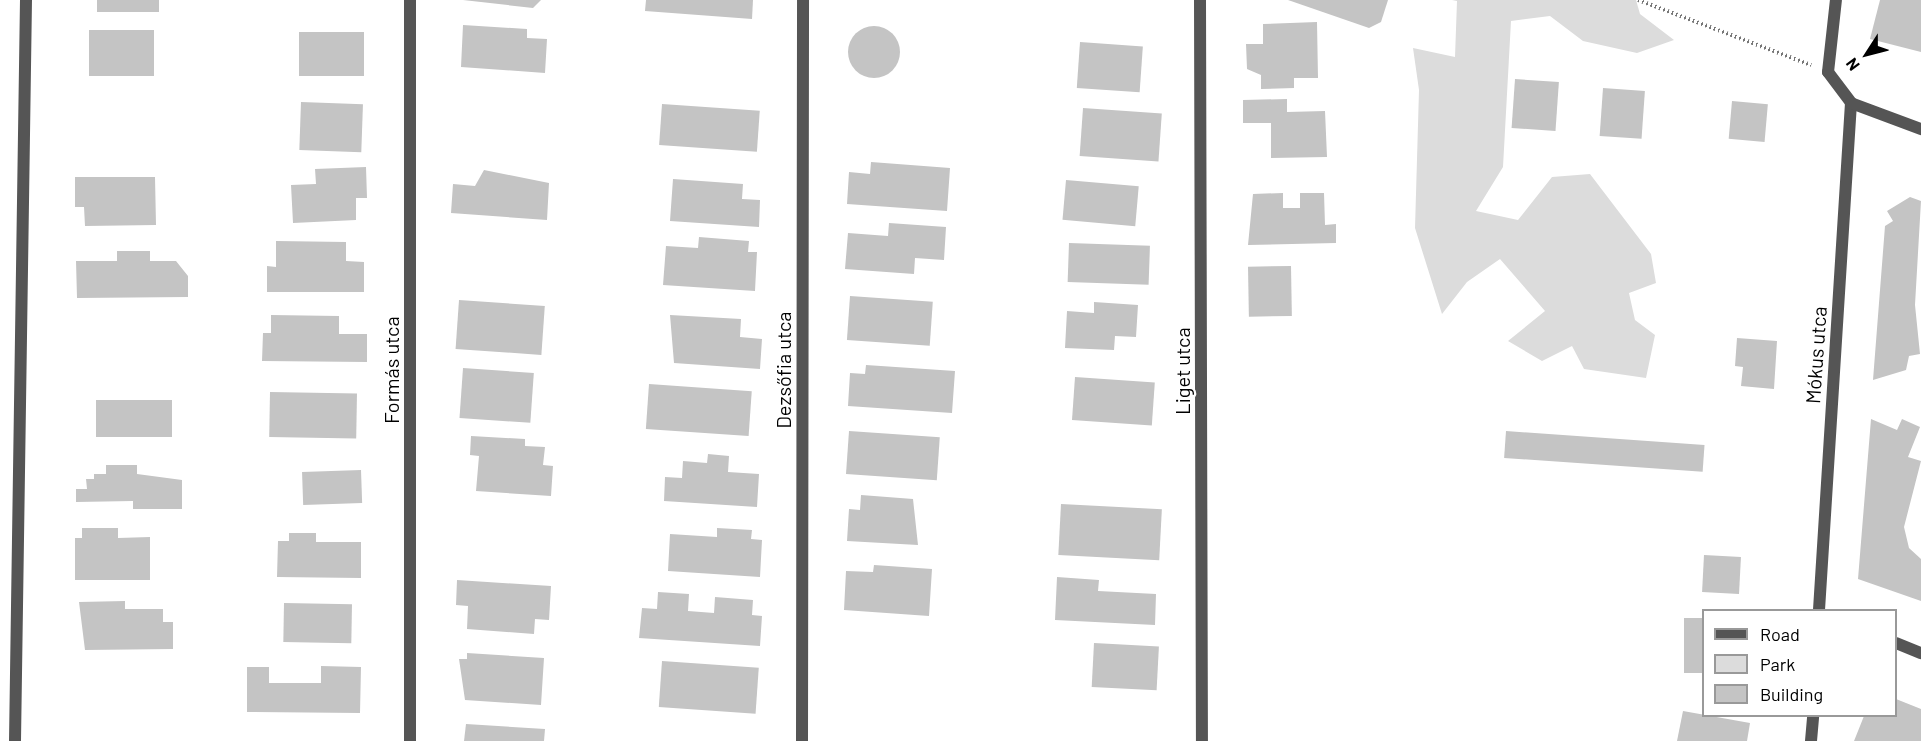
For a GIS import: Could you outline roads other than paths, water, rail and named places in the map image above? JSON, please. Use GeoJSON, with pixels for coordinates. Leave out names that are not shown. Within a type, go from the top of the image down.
{"type":"FeatureCollection","features":[{"type":"Feature","properties":{"kind":"street"},"geometry":{"type":"LineString","coordinates":[[15,741],[26,0]]}},
{"type":"Feature","properties":{"kind":"street","name":"Formás utca"},"geometry":{"type":"LineString","coordinates":[[410,741],[411,0]]}},
{"type":"Feature","properties":{"kind":"street","name":"Dezsőfia utca"},"geometry":{"type":"LineString","coordinates":[[802,741],[803,0]]}},
{"type":"Feature","properties":{"kind":"street","name":"Liget utca"},"geometry":{"type":"LineString","coordinates":[[1200,0],[1202,741]]}},
{"type":"Feature","properties":{"kind":"street"},"geometry":{"type":"LineString","coordinates":[[1836,0],[1828,72],[1851,103],[1921,129]]}},
{"type":"Feature","properties":{"kind":"street","name":"Mókus utca"},"geometry":{"type":"LineString","coordinates":[[1819,609],[1851,103]]}},
{"type":"Feature","properties":{"kind":"street"},"geometry":{"type":"LineString","coordinates":[[1897,643],[1921,652]]}},
{"type":"Feature","properties":{"kind":"street"},"geometry":{"type":"LineString","coordinates":[[1811,741],[1813,717]]}}]}
